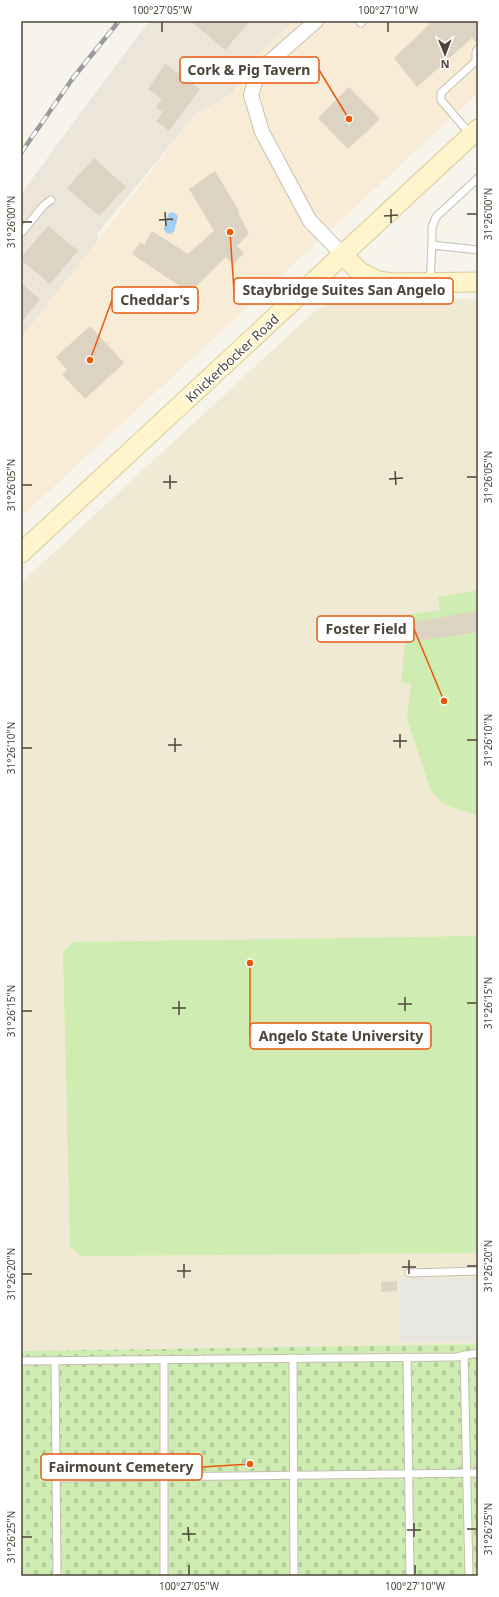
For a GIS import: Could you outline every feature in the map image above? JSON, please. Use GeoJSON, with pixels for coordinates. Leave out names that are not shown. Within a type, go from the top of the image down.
{"type":"FeatureCollection","features":[{"type":"Feature","properties":{"kind":"main road","name":"Knickerbocker Road"},"geometry":{"type":"LineString","coordinates":[[21,552],[474,132]]}},
{"type":"Feature","properties":{"kind":"main road"},"geometry":{"type":"LineString","coordinates":[[342,255],[360,272],[378,281],[394,283],[478,282]]}},
{"type":"Feature","properties":{"kind":"street"},"geometry":{"type":"LineString","coordinates":[[316,21],[258,72],[251,95],[262,132],[310,221],[342,255]]}},
{"type":"Feature","properties":{"kind":"lane"},"geometry":{"type":"LineString","coordinates":[[359,21],[361,23],[363,21]]}},
{"type":"Feature","properties":{"kind":"lane"},"geometry":{"type":"LineString","coordinates":[[474,132],[441,100],[441,93],[477,61],[476,52],[478,49]]}},
{"type":"Feature","properties":{"kind":"lane"},"geometry":{"type":"LineString","coordinates":[[430,282],[432,227],[436,217],[478,178]]}},
{"type":"Feature","properties":{"kind":"lane"},"geometry":{"type":"LineString","coordinates":[[21,233],[44,205],[51,200]]}},
{"type":"Feature","properties":{"kind":"lane"},"geometry":{"type":"LineString","coordinates":[[432,245],[478,250]]}},
{"type":"Feature","properties":{"kind":"lane"},"geometry":{"type":"LineString","coordinates":[[409,1272],[478,1271]]}},
{"type":"Feature","properties":{"kind":"lane"},"geometry":{"type":"LineString","coordinates":[[21,1361],[407,1357],[456,1356],[478,1353]]}},
{"type":"Feature","properties":{"kind":"lane"},"geometry":{"type":"LineString","coordinates":[[464,1355],[469,1576]]}},
{"type":"Feature","properties":{"kind":"lane"},"geometry":{"type":"LineString","coordinates":[[407,1357],[410,1576]]}},
{"type":"Feature","properties":{"kind":"lane"},"geometry":{"type":"LineString","coordinates":[[293,1358],[294,1576]]}},
{"type":"Feature","properties":{"kind":"lane"},"geometry":{"type":"LineString","coordinates":[[164,1360],[164,1576]]}},
{"type":"Feature","properties":{"kind":"lane"},"geometry":{"type":"LineString","coordinates":[[55,1361],[57,1576]]}},
{"type":"Feature","properties":{"kind":"lane"},"geometry":{"type":"LineString","coordinates":[[56,1478],[478,1473]]}},
{"type":"Feature","properties":{"kind":"shaded area"},"geometry":{"type":"Polygon","coordinates":[[[150,21],[294,21],[243,68],[233,93],[196,114],[97,234],[100,245],[21,343],[21,194],[150,21]]]}},
{"type":"Feature","properties":{"kind":"shaded area"},"geometry":{"type":"Polygon","coordinates":[[[294,21],[478,21],[478,93],[21,517],[21,338],[196,114],[233,93],[243,68],[294,21]]]}},
{"type":"Feature","properties":{"kind":"shaded area"},"geometry":{"type":"Polygon","coordinates":[[[478,299],[478,1344],[21,1351],[21,583],[316,310],[336,301],[478,299]]]}},
{"type":"Feature","properties":{"kind":"shaded area"},"geometry":{"type":"Polygon","coordinates":[[[478,1278],[478,1341],[400,1342],[400,1279],[478,1278]]]}},
{"type":"Feature","properties":{"kind":"green space"},"geometry":{"type":"Polygon","coordinates":[[[478,590],[478,816],[443,804],[431,791],[407,719],[411,683],[401,683],[405,643],[411,642],[405,615],[440,610],[438,597],[478,590]]]}},
{"type":"Feature","properties":{"kind":"green space"},"geometry":{"type":"Polygon","coordinates":[[[478,936],[478,1253],[80,1256],[70,1246],[63,952],[73,942],[478,936]]]}},
{"type":"Feature","properties":{"kind":"green space"},"geometry":{"type":"Polygon","coordinates":[[[478,1344],[478,1576],[21,1576],[21,1351],[478,1344]]]}},
{"type":"Feature","properties":{"kind":"water"},"geometry":{"type":"Polygon","coordinates":[[[171,212],[178,216],[174,232],[171,234],[166,233],[164,229],[168,214],[171,212]]]}},
{"type":"Feature","properties":{"kind":"building"},"geometry":{"type":"Polygon","coordinates":[[[191,21],[250,21],[225,50],[191,21]]]}},
{"type":"Feature","properties":{"kind":"building"},"geometry":{"type":"Polygon","coordinates":[[[433,21],[478,21],[478,44],[472,38],[417,87],[394,58],[433,21]]]}},
{"type":"Feature","properties":{"kind":"building"},"geometry":{"type":"Polygon","coordinates":[[[165,64],[200,89],[169,131],[156,121],[163,112],[156,107],[162,99],[148,89],[165,64]]]}},
{"type":"Feature","properties":{"kind":"building"},"geometry":{"type":"Polygon","coordinates":[[[349,87],[380,119],[348,149],[318,118],[349,87]]]}},
{"type":"Feature","properties":{"kind":"building"},"geometry":{"type":"Polygon","coordinates":[[[94,158],[126,187],[99,216],[67,188],[94,158]]]}},
{"type":"Feature","properties":{"kind":"building"},"geometry":{"type":"Polygon","coordinates":[[[215,171],[239,211],[238,212],[249,234],[237,246],[244,253],[233,265],[226,257],[191,291],[187,287],[184,289],[132,254],[140,242],[144,245],[152,231],[188,254],[214,231],[189,189],[215,171]]]}},
{"type":"Feature","properties":{"kind":"building"},"geometry":{"type":"Polygon","coordinates":[[[48,226],[78,251],[50,284],[21,260],[21,257],[48,226]]]}},
{"type":"Feature","properties":{"kind":"building"},"geometry":{"type":"Polygon","coordinates":[[[21,283],[40,299],[21,323],[21,283]]]}},
{"type":"Feature","properties":{"kind":"building"},"geometry":{"type":"Polygon","coordinates":[[[90,326],[124,363],[85,399],[62,374],[67,370],[56,357],[90,326]]]}},
{"type":"Feature","properties":{"kind":"building"},"geometry":{"type":"Polygon","coordinates":[[[478,611],[478,632],[417,641],[412,622],[478,611]]]}},
{"type":"Feature","properties":{"kind":"building"},"geometry":{"type":"Polygon","coordinates":[[[397,1281],[397,1291],[381,1292],[381,1282],[397,1281]]]}},
{"type":"Feature","properties":{"kind":"railway"},"geometry":{"type":"LineString","coordinates":[[21,153],[73,78],[119,21]]}},
{"type":"Feature","properties":{"kind":"place","name":"Cork & Pig Tavern"},"geometry":{"type":"Point","coordinates":[349,119]}},
{"type":"Feature","properties":{"kind":"place","name":"Staybridge Suites San Angelo"},"geometry":{"type":"Point","coordinates":[230,232]}},
{"type":"Feature","properties":{"kind":"place","name":"Cheddar's"},"geometry":{"type":"Point","coordinates":[90,360]}},
{"type":"Feature","properties":{"kind":"place","name":"Foster Field"},"geometry":{"type":"Point","coordinates":[444,701]}},
{"type":"Feature","properties":{"kind":"place","name":"Angelo State University"},"geometry":{"type":"Point","coordinates":[250,963]}},
{"type":"Feature","properties":{"kind":"place","name":"Fairmount Cemetery"},"geometry":{"type":"Point","coordinates":[250,1464]}}]}
